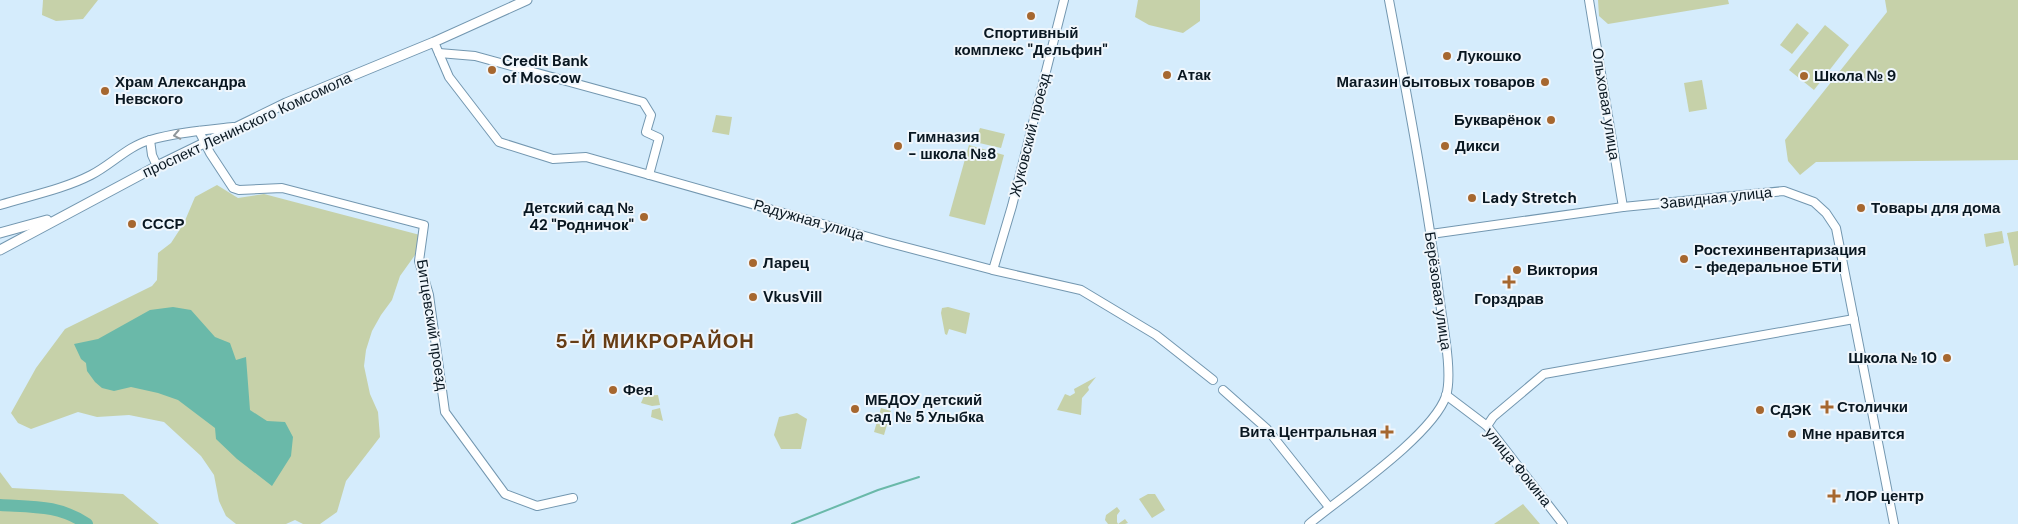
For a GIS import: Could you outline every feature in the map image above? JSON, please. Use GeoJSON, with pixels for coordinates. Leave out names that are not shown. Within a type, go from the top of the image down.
{"type":"FeatureCollection","features":[{"type":"Feature","properties":{"kind":"main road","name":"проспект Ленинского Комсомола"},"geometry":{"type":"LineString","coordinates":[[0,250],[157,166],[238,126],[327,85],[434,42],[527,0]]}},
{"type":"Feature","properties":{"kind":"main road"},"geometry":{"type":"LineString","coordinates":[[0,233],[32,225],[82,207]]}},
{"type":"Feature","properties":{"kind":"street","name":"Жуковский проезд"},"geometry":{"type":"LineString","coordinates":[[992,270],[1012,206],[1064,0]]}},
{"type":"Feature","properties":{"kind":"street","name":"Берёзовая улица"},"geometry":{"type":"LineString","coordinates":[[1309,524],[1411,441],[1434,415],[1446,395],[1448,366],[1431,234],[1389,0]]}},
{"type":"Feature","properties":{"kind":"street","name":"Ольховая улица"},"geometry":{"type":"LineString","coordinates":[[1589,0],[1623,207]]}},
{"type":"Feature","properties":{"kind":"street","name":"Радужная улица"},"geometry":{"type":"LineString","coordinates":[[434,42],[449,78],[500,142],[553,159],[586,158],[992,270],[1081,290],[1156,335],[1213,380]]}},
{"type":"Feature","properties":{"kind":"street"},"geometry":{"type":"LineString","coordinates":[[439,53],[476,56],[643,102],[651,115],[646,132],[659,138],[649,175]]}},
{"type":"Feature","properties":{"kind":"street"},"geometry":{"type":"LineString","coordinates":[[0,206],[82,180],[112,163],[134,146],[150,140],[238,126]]}},
{"type":"Feature","properties":{"kind":"street"},"geometry":{"type":"LineString","coordinates":[[199,131],[205,142]]}},
{"type":"Feature","properties":{"kind":"street"},"geometry":{"type":"LineString","coordinates":[[150,140],[152,155],[157,166]]}},
{"type":"Feature","properties":{"kind":"street","name":"Битцевский проезд"},"geometry":{"type":"LineString","coordinates":[[205,142],[233,188],[239,190],[282,188],[424,225],[419,261],[429,295],[445,412],[505,494],[537,506],[572,498]]}},
{"type":"Feature","properties":{"kind":"street","name":"Завидная улица"},"geometry":{"type":"LineString","coordinates":[[1431,234],[1623,207],[1784,191],[1814,202],[1826,213],[1836,228],[1894,524]]}},
{"type":"Feature","properties":{"kind":"street"},"geometry":{"type":"LineString","coordinates":[[1487,426],[1493,417],[1544,374],[1854,319]]}},
{"type":"Feature","properties":{"kind":"street"},"geometry":{"type":"LineString","coordinates":[[1223,390],[1267,429],[1329,507]]}},
{"type":"Feature","properties":{"kind":"street","name":"улица Фокина"},"geometry":{"type":"LineString","coordinates":[[1446,395],[1487,426],[1563,524]]}},
{"type":"Feature","properties":{"kind":"shaded area"},"geometry":{"type":"Polygon","coordinates":[[[43,0],[98,0],[83,19],[56,21],[42,15],[43,0]]]}},
{"type":"Feature","properties":{"kind":"shaded area"},"geometry":{"type":"Polygon","coordinates":[[[1138,0],[1200,0],[1200,21],[1183,33],[1149,25],[1135,17],[1138,0]]]}},
{"type":"Feature","properties":{"kind":"shaded area"},"geometry":{"type":"Polygon","coordinates":[[[1598,0],[1728,0],[1729,4],[1608,24],[1599,16],[1598,0]]]}},
{"type":"Feature","properties":{"kind":"shaded area"},"geometry":{"type":"Polygon","coordinates":[[[1885,0],[2018,0],[2018,160],[1816,162],[1800,175],[1788,161],[1785,140],[1887,12],[1885,0]]]}},
{"type":"Feature","properties":{"kind":"shaded area"},"geometry":{"type":"Polygon","coordinates":[[[1797,23],[1809,33],[1792,54],[1780,45],[1797,23]]]}},
{"type":"Feature","properties":{"kind":"shaded area"},"geometry":{"type":"Polygon","coordinates":[[[1825,25],[1849,45],[1814,90],[1789,70],[1825,25]]]}},
{"type":"Feature","properties":{"kind":"shaded area"},"geometry":{"type":"Polygon","coordinates":[[[1702,80],[1707,109],[1689,112],[1684,83],[1702,80]]]}},
{"type":"Feature","properties":{"kind":"shaded area"},"geometry":{"type":"Polygon","coordinates":[[[716,115],[732,117],[729,135],[712,132],[716,115]]]}},
{"type":"Feature","properties":{"kind":"shaded area"},"geometry":{"type":"Polygon","coordinates":[[[980,128],[1005,134],[1001,148],[975,142],[980,128]]]}},
{"type":"Feature","properties":{"kind":"shaded area"},"geometry":{"type":"Polygon","coordinates":[[[969,145],[1004,155],[985,225],[949,216],[969,145]]]}},
{"type":"Feature","properties":{"kind":"shaded area"},"geometry":{"type":"Polygon","coordinates":[[[217,185],[238,198],[264,194],[420,235],[415,255],[400,276],[392,300],[372,331],[366,350],[364,366],[370,394],[378,412],[380,437],[346,481],[337,512],[320,524],[303,524],[295,520],[286,524],[236,524],[226,516],[219,501],[214,475],[201,456],[164,422],[129,415],[97,417],[78,412],[31,429],[18,423],[11,413],[36,368],[65,329],[152,286],[157,280],[158,253],[171,243],[184,223],[195,197],[217,185]]]}},
{"type":"Feature","properties":{"kind":"shaded area"},"geometry":{"type":"Polygon","coordinates":[[[2002,231],[2004,243],[1986,247],[1984,234],[2002,231]]]}},
{"type":"Feature","properties":{"kind":"shaded area"},"geometry":{"type":"Polygon","coordinates":[[[2018,231],[2018,265],[2014,266],[2007,233],[2018,231]]]}},
{"type":"Feature","properties":{"kind":"shaded area"},"geometry":{"type":"Polygon","coordinates":[[[173,307],[191,310],[215,337],[230,343],[236,360],[246,357],[250,410],[267,421],[285,422],[293,437],[291,456],[272,486],[237,459],[216,439],[215,428],[178,400],[131,387],[114,391],[102,388],[87,371],[86,363],[81,359],[74,344],[98,339],[150,310],[173,307]]]}},
{"type":"Feature","properties":{"kind":"shaded area"},"geometry":{"type":"Polygon","coordinates":[[[948,307],[970,313],[966,334],[949,329],[947,335],[945,334],[941,313],[942,308],[948,307]]]}},
{"type":"Feature","properties":{"kind":"shaded area"},"geometry":{"type":"Polygon","coordinates":[[[1096,377],[1082,398],[1081,415],[1057,410],[1065,394],[1070,396],[1075,393],[1074,389],[1096,377]]]}},
{"type":"Feature","properties":{"kind":"shaded area"},"geometry":{"type":"Polygon","coordinates":[[[658,395],[660,405],[652,406],[641,403],[644,396],[658,395]]]}},
{"type":"Feature","properties":{"kind":"shaded area"},"geometry":{"type":"Polygon","coordinates":[[[660,408],[663,421],[651,417],[652,410],[660,408]]]}},
{"type":"Feature","properties":{"kind":"shaded area"},"geometry":{"type":"Polygon","coordinates":[[[881,408],[891,411],[884,435],[874,432],[881,408]]]}},
{"type":"Feature","properties":{"kind":"shaded area"},"geometry":{"type":"Polygon","coordinates":[[[797,413],[807,419],[801,449],[781,449],[774,435],[779,417],[797,413]]]}},
{"type":"Feature","properties":{"kind":"shaded area"},"geometry":{"type":"Polygon","coordinates":[[[0,472],[12,488],[123,494],[159,524],[0,524],[0,472]]]}},
{"type":"Feature","properties":{"kind":"shaded area"},"geometry":{"type":"Polygon","coordinates":[[[1148,494],[1155,494],[1165,510],[1152,518],[1139,499],[1148,494]]]}},
{"type":"Feature","properties":{"kind":"shaded area"},"geometry":{"type":"Polygon","coordinates":[[[1523,504],[1540,524],[1494,524],[1523,504]]]}},
{"type":"Feature","properties":{"kind":"shaded area"},"geometry":{"type":"Polygon","coordinates":[[[1117,507],[1120,511],[1117,515],[1118,524],[1108,524],[1105,520],[1106,515],[1117,507]]]}},
{"type":"Feature","properties":{"kind":"shaded area"},"geometry":{"type":"Polygon","coordinates":[[[1125,519],[1128,523],[1125,524],[1118,524],[1125,519]]]}},
{"type":"Feature","properties":{"kind":"waterway"},"geometry":{"type":"LineString","coordinates":[[792,524],[878,490],[919,477]]}},
{"type":"Feature","properties":{"kind":"waterway"},"geometry":{"type":"LineString","coordinates":[[0,505],[56,510],[87,524]]}},
{"type":"Feature","properties":{"kind":"place","name":"Спортивный комплекс \"Дельфин\""},"geometry":{"type":"Point","coordinates":[1031,16]}},
{"type":"Feature","properties":{"kind":"place","name":"Лукошко"},"geometry":{"type":"Point","coordinates":[1447,56]}},
{"type":"Feature","properties":{"kind":"place","name":"Credit Bank of Moscow"},"geometry":{"type":"Point","coordinates":[492,70]}},
{"type":"Feature","properties":{"kind":"place","name":"Атак"},"geometry":{"type":"Point","coordinates":[1167,75]}},
{"type":"Feature","properties":{"kind":"place","name":"Школа № 9"},"geometry":{"type":"Point","coordinates":[1804,76]}},
{"type":"Feature","properties":{"kind":"place","name":"Магазин бытовых товаров"},"geometry":{"type":"Point","coordinates":[1545,82]}},
{"type":"Feature","properties":{"kind":"place","name":"Храм Александра Невского"},"geometry":{"type":"Point","coordinates":[105,91]}},
{"type":"Feature","properties":{"kind":"place","name":"Букварёнок"},"geometry":{"type":"Point","coordinates":[1551,120]}},
{"type":"Feature","properties":{"kind":"place","name":"Гимназия - школа №8"},"geometry":{"type":"Point","coordinates":[898,146]}},
{"type":"Feature","properties":{"kind":"place","name":"Дикси"},"geometry":{"type":"Point","coordinates":[1445,146]}},
{"type":"Feature","properties":{"kind":"place","name":"Lady Stretch"},"geometry":{"type":"Point","coordinates":[1472,198]}},
{"type":"Feature","properties":{"kind":"place","name":"Товары для дома"},"geometry":{"type":"Point","coordinates":[1861,208]}},
{"type":"Feature","properties":{"kind":"place","name":"Детский сад № 42 \"Родничок\""},"geometry":{"type":"Point","coordinates":[644,217]}},
{"type":"Feature","properties":{"kind":"place","name":"СССР"},"geometry":{"type":"Point","coordinates":[132,224]}},
{"type":"Feature","properties":{"kind":"place","name":"Ростехинвентаризация - федеральное БТИ"},"geometry":{"type":"Point","coordinates":[1684,259]}},
{"type":"Feature","properties":{"kind":"place","name":"Ларец"},"geometry":{"type":"Point","coordinates":[753,263]}},
{"type":"Feature","properties":{"kind":"place","name":"Виктория"},"geometry":{"type":"Point","coordinates":[1517,270]}},
{"type":"Feature","properties":{"kind":"place","name":"Горздрав"},"geometry":{"type":"Point","coordinates":[1509,282]}},
{"type":"Feature","properties":{"kind":"place","name":"VkusVill"},"geometry":{"type":"Point","coordinates":[753,297]}},
{"type":"Feature","properties":{"kind":"place","name":"Школа № 10"},"geometry":{"type":"Point","coordinates":[1947,358]}},
{"type":"Feature","properties":{"kind":"place","name":"Фея"},"geometry":{"type":"Point","coordinates":[613,390]}},
{"type":"Feature","properties":{"kind":"place","name":"Столички"},"geometry":{"type":"Point","coordinates":[1827,407]}},
{"type":"Feature","properties":{"kind":"place","name":"МБДОУ детский сад № 5 Улыбка"},"geometry":{"type":"Point","coordinates":[855,409]}},
{"type":"Feature","properties":{"kind":"place","name":"СДЭК"},"geometry":{"type":"Point","coordinates":[1760,410]}},
{"type":"Feature","properties":{"kind":"place","name":"Вита Центральная"},"geometry":{"type":"Point","coordinates":[1387,432]}},
{"type":"Feature","properties":{"kind":"place","name":"Мне нравится"},"geometry":{"type":"Point","coordinates":[1792,434]}},
{"type":"Feature","properties":{"kind":"place","name":"ЛОР центр"},"geometry":{"type":"Point","coordinates":[1834,496]}},
{"type":"Feature","properties":{"kind":"district","name":"5-Й МИКРОРАЙОН"},"geometry":{"type":"Point","coordinates":[655,341]}}]}
